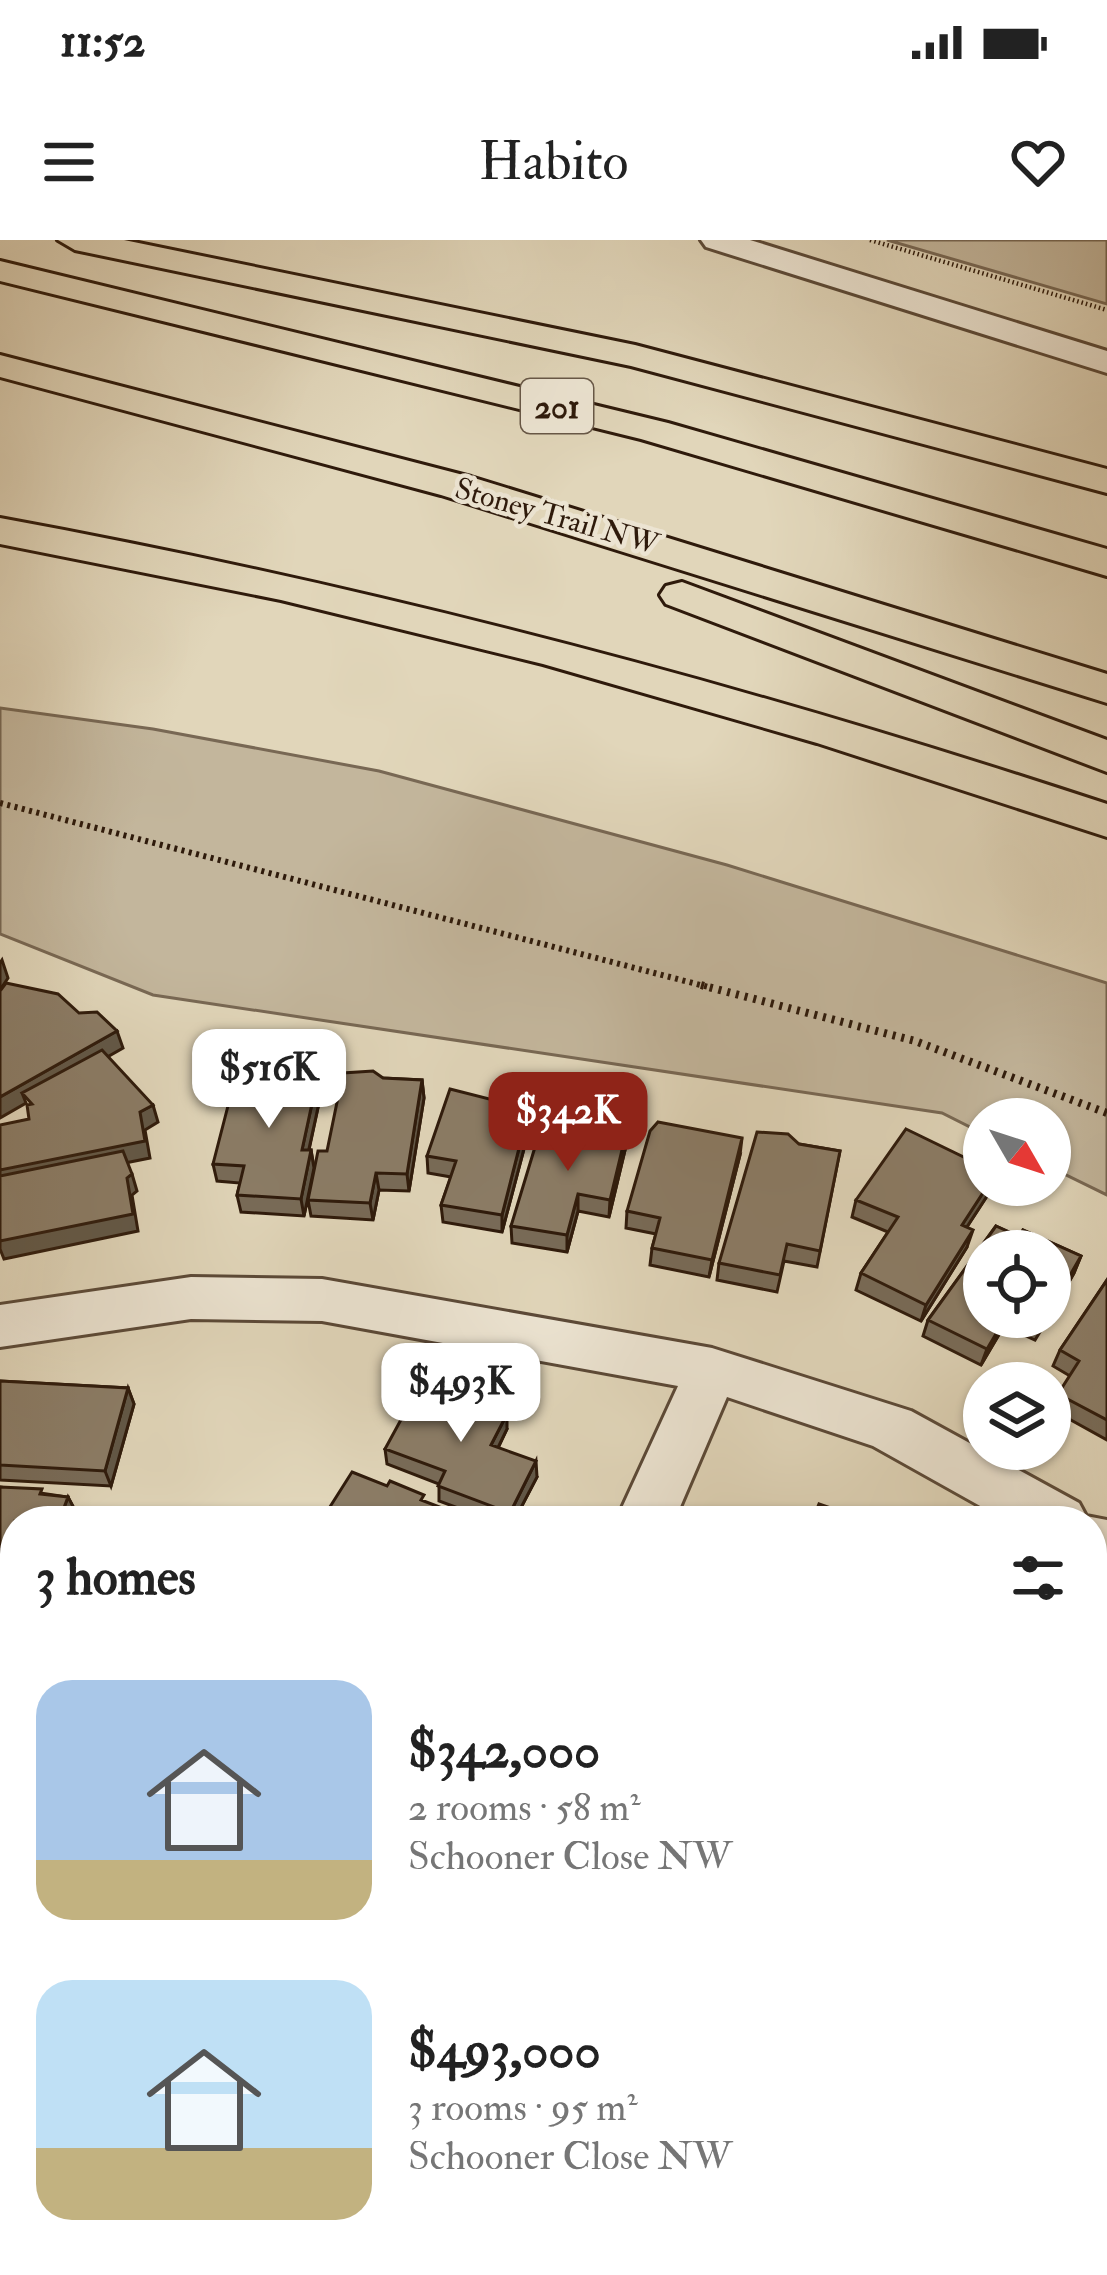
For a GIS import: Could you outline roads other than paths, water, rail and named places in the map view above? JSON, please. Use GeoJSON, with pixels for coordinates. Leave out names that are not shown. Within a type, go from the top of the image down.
{"type":"FeatureCollection","features":[{"type":"Feature","properties":{"kind":"highway"},"geometry":{"type":"LineString","coordinates":[[75,240],[635,356],[1107,481]]}},
{"type":"Feature","properties":{"kind":"highway"},"geometry":{"type":"LineString","coordinates":[[0,270],[157,293],[651,403],[1107,530]]}},
{"type":"Feature","properties":{"kind":"highway","name":"201"},"geometry":{"type":"LineString","coordinates":[[0,270],[655,431],[1107,563]]}},
{"type":"Feature","properties":{"kind":"highway","name":"Stoney Trail NW"},"geometry":{"type":"LineString","coordinates":[[0,366],[244,427],[662,546],[1107,689]]}},
{"type":"Feature","properties":{"kind":"highway"},"geometry":{"type":"LineString","coordinates":[[244,427],[310,471],[629,574],[1107,757]]}},
{"type":"Feature","properties":{"kind":"highway"},"geometry":{"type":"LineString","coordinates":[[0,531],[176,562],[396,611],[734,700],[1107,820]]}},
{"type":"Feature","properties":{"kind":"street"},"geometry":{"type":"LineString","coordinates":[[717,240],[1107,362]]}},
{"type":"Feature","properties":{"kind":"street"},"geometry":{"type":"LineString","coordinates":[[798,240],[1107,332]]}},
{"type":"Feature","properties":{"kind":"street"},"geometry":{"type":"LineString","coordinates":[[0,1326],[81,1310],[190,1298],[322,1300],[712,1370],[891,1428],[1032,1506]]}},
{"type":"Feature","properties":{"kind":"street"},"geometry":{"type":"LineString","coordinates":[[651,1506],[712,1370]]}}]}
